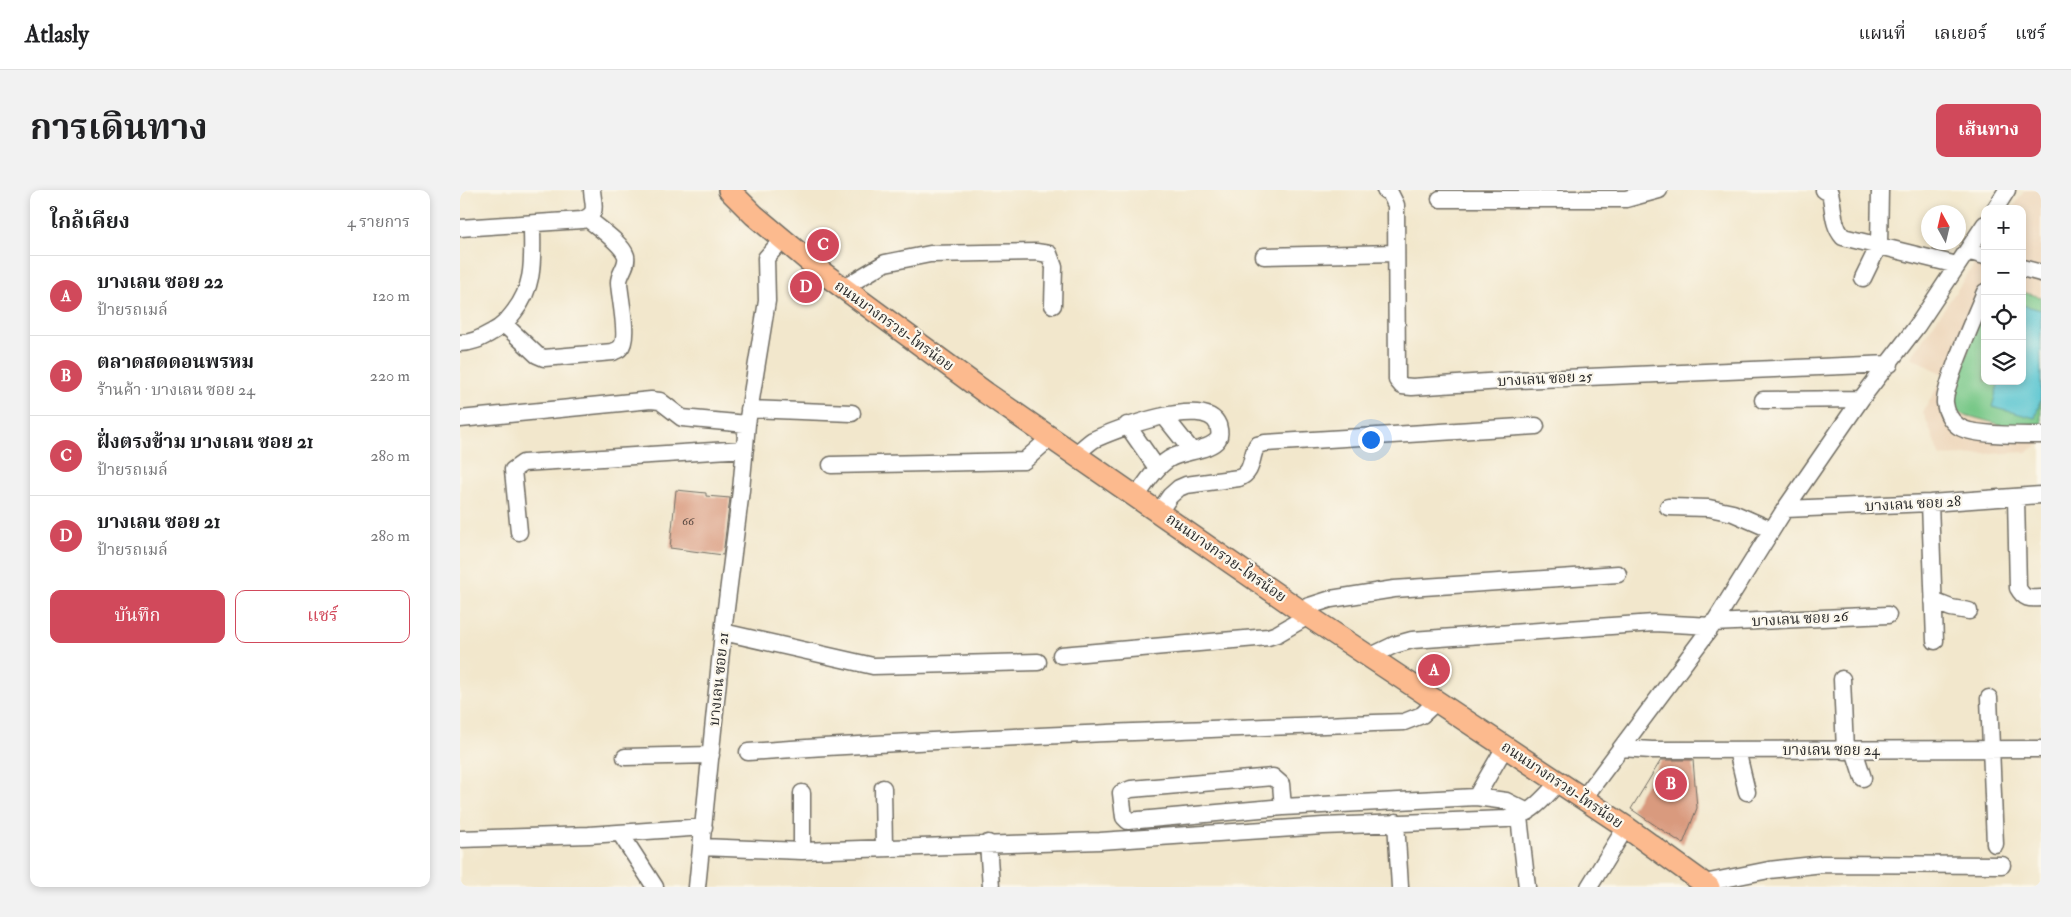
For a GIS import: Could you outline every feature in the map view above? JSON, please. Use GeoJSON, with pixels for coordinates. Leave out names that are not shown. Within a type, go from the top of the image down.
{"type":"FeatureCollection","features":[{"type":"Feature","properties":{"kind":"main road","name":"ถนนบางกรวย-ไทรน้อย"},"geometry":{"type":"LineString","coordinates":[[729,190],[782,240],[843,288],[986,394],[1369,657],[1626,827],[1706,885]]}},
{"type":"Feature","properties":{"kind":"main road"},"geometry":{"type":"LineString","coordinates":[[747,190],[754,215]]}},
{"type":"Feature","properties":{"kind":"street"},"geometry":{"type":"LineString","coordinates":[[460,228],[569,222],[586,218],[592,216],[594,212],[592,190]]}},
{"type":"Feature","properties":{"kind":"street","name":"บางเลน ซอย 25"},"geometry":{"type":"LineString","coordinates":[[1385,190],[1390,193],[1396,205],[1397,380],[1402,386],[1890,364]]}},
{"type":"Feature","properties":{"kind":"street"},"geometry":{"type":"LineString","coordinates":[[1440,199],[1626,199],[1659,190]]}},
{"type":"Feature","properties":{"kind":"street"},"geometry":{"type":"LineString","coordinates":[[1824,190],[1830,193],[1838,232],[1843,237],[1957,265]]}},
{"type":"Feature","properties":{"kind":"street"},"geometry":{"type":"LineString","coordinates":[[1863,278],[1879,245],[1880,190]]}},
{"type":"Feature","properties":{"kind":"street"},"geometry":{"type":"LineString","coordinates":[[1998,205],[2008,190]]}},
{"type":"Feature","properties":{"kind":"street"},"geometry":{"type":"LineString","coordinates":[[504,324],[537,356],[544,358],[613,352],[621,348],[624,342],[624,332],[619,280],[624,269],[626,256],[621,248],[586,218]]}},
{"type":"Feature","properties":{"kind":"street"},"geometry":{"type":"LineString","coordinates":[[460,343],[478,340],[500,328],[520,304],[528,290],[532,274],[532,224]]}},
{"type":"Feature","properties":{"kind":"street"},"geometry":{"type":"LineString","coordinates":[[1583,799],[1712,624],[1785,509],[1861,399],[1890,364],[1981,230]]}},
{"type":"Feature","properties":{"kind":"street","name":"บางเลน ซอย 21"},"geometry":{"type":"LineString","coordinates":[[697,887],[723,632],[742,490],[748,416],[767,300],[766,258],[782,240]]}},
{"type":"Feature","properties":{"kind":"street"},"geometry":{"type":"LineString","coordinates":[[1967,250],[1981,255]]}},
{"type":"Feature","properties":{"kind":"street"},"geometry":{"type":"LineString","coordinates":[[843,288],[885,263],[930,254],[1036,252],[1049,254],[1054,267],[1053,305]]}},
{"type":"Feature","properties":{"kind":"street"},"geometry":{"type":"LineString","coordinates":[[1264,256],[1396,253]]}},
{"type":"Feature","properties":{"kind":"street"},"geometry":{"type":"LineString","coordinates":[[2026,269],[2041,273]]}},
{"type":"Feature","properties":{"kind":"street"},"geometry":{"type":"LineString","coordinates":[[1984,295],[1950,380],[1944,402],[1949,416],[1959,428],[1978,432],[2041,435]]}},
{"type":"Feature","properties":{"kind":"street"},"geometry":{"type":"LineString","coordinates":[[1763,400],[1861,399]]}},
{"type":"Feature","properties":{"kind":"street"},"geometry":{"type":"LineString","coordinates":[[460,419],[651,400],[660,401],[682,418],[852,413]]}},
{"type":"Feature","properties":{"kind":"street"},"geometry":{"type":"LineString","coordinates":[[1076,455],[1091,441],[1127,425],[1164,416],[1196,412],[1208,415],[1216,420],[1220,432],[1218,439],[1209,446],[1192,450],[1170,459],[1157,468],[1136,496]]}},
{"type":"Feature","properties":{"kind":"street"},"geometry":{"type":"LineString","coordinates":[[1164,416],[1192,450]]}},
{"type":"Feature","properties":{"kind":"street"},"geometry":{"type":"LineString","coordinates":[[1127,425],[1157,468]]}},
{"type":"Feature","properties":{"kind":"street"},"geometry":{"type":"LineString","coordinates":[[1158,512],[1170,496],[1186,485],[1246,476],[1254,450],[1257,445],[1265,443],[1536,426]]}},
{"type":"Feature","properties":{"kind":"street"},"geometry":{"type":"LineString","coordinates":[[831,464],[1024,461],[1050,438]]}},
{"type":"Feature","properties":{"kind":"street"},"geometry":{"type":"LineString","coordinates":[[519,532],[513,470],[523,462],[745,449]]}},
{"type":"Feature","properties":{"kind":"street","name":"บางเลน ซอย 28"},"geometry":{"type":"LineString","coordinates":[[1785,509],[1930,503],[2041,495]]}},
{"type":"Feature","properties":{"kind":"street"},"geometry":{"type":"LineString","coordinates":[[2016,498],[2018,588],[2022,595],[2028,599],[2041,598]]}},
{"type":"Feature","properties":{"kind":"street"},"geometry":{"type":"LineString","coordinates":[[1930,503],[1935,641]]}},
{"type":"Feature","properties":{"kind":"street"},"geometry":{"type":"LineString","coordinates":[[1668,507],[1709,508],[1733,512],[1772,530]]}},
{"type":"Feature","properties":{"kind":"street"},"geometry":{"type":"LineString","coordinates":[[1061,655],[1268,637],[1277,634],[1304,612],[1331,599],[1394,589],[1618,574]]}},
{"type":"Feature","properties":{"kind":"street"},"geometry":{"type":"LineString","coordinates":[[1933,601],[1951,608],[1969,611]]}},
{"type":"Feature","properties":{"kind":"street","name":"บางเลน ซอย 26"},"geometry":{"type":"LineString","coordinates":[[1369,657],[1394,645],[1412,640],[1654,623],[1712,624],[1888,615]]}},
{"type":"Feature","properties":{"kind":"street"},"geometry":{"type":"LineString","coordinates":[[723,632],[872,666],[1038,662]]}},
{"type":"Feature","properties":{"kind":"street"},"geometry":{"type":"LineString","coordinates":[[1842,679],[1850,751],[1863,778]]}},
{"type":"Feature","properties":{"kind":"street"},"geometry":{"type":"LineString","coordinates":[[1989,698],[1994,844]]}},
{"type":"Feature","properties":{"kind":"street"},"geometry":{"type":"LineString","coordinates":[[748,752],[905,741],[1404,722],[1422,715],[1437,701]]}},
{"type":"Feature","properties":{"kind":"street"},"geometry":{"type":"LineString","coordinates":[[1476,797],[1505,747]]}},
{"type":"Feature","properties":{"kind":"street","name":"บางเลน ซอย 24"},"geometry":{"type":"LineString","coordinates":[[1621,748],[1652,750],[1850,751],[2041,749]]}},
{"type":"Feature","properties":{"kind":"street"},"geometry":{"type":"LineString","coordinates":[[1737,750],[1747,792]]}},
{"type":"Feature","properties":{"kind":"street"},"geometry":{"type":"LineString","coordinates":[[625,757],[710,755]]}},
{"type":"Feature","properties":{"kind":"street"},"geometry":{"type":"LineString","coordinates":[[1283,807],[1281,784],[1273,778],[1131,789],[1121,793],[1124,817],[1128,821],[1283,807],[1476,797],[1506,801],[1523,815],[1527,887]]}},
{"type":"Feature","properties":{"kind":"street"},"geometry":{"type":"LineString","coordinates":[[701,847],[802,851],[988,843],[1100,841],[1523,815],[1539,804],[1558,783]]}},
{"type":"Feature","properties":{"kind":"street"},"geometry":{"type":"LineString","coordinates":[[883,788],[884,848]]}},
{"type":"Feature","properties":{"kind":"street"},"geometry":{"type":"LineString","coordinates":[[802,793],[802,851]]}},
{"type":"Feature","properties":{"kind":"street"},"geometry":{"type":"LineString","coordinates":[[1396,822],[1400,887]]}},
{"type":"Feature","properties":{"kind":"street"},"geometry":{"type":"LineString","coordinates":[[460,839],[620,833],[704,827]]}},
{"type":"Feature","properties":{"kind":"street"},"geometry":{"type":"LineString","coordinates":[[1589,887],[1626,827]]}},
{"type":"Feature","properties":{"kind":"street"},"geometry":{"type":"LineString","coordinates":[[620,833],[655,887]]}},
{"type":"Feature","properties":{"kind":"street"},"geometry":{"type":"LineString","coordinates":[[988,843],[992,887]]}},
{"type":"Feature","properties":{"kind":"street"},"geometry":{"type":"LineString","coordinates":[[1706,885],[1769,870],[1824,864],[2002,865]]}},
{"type":"Feature","properties":{"kind":"shaded area"},"geometry":{"type":"Polygon","coordinates":[[[2025,190],[2041,190],[2041,443],[2027,452],[1940,456],[1923,412],[1945,375],[1911,357],[1981,255],[1981,385],[2026,385],[2026,205],[2015,205],[2025,190]]]}},
{"type":"Feature","properties":{"kind":"green space"},"geometry":{"type":"Polygon","coordinates":[[[2026,293],[2041,297],[2041,436],[1951,411],[1981,305],[1981,385],[2026,385],[2026,293]]]}},
{"type":"Feature","properties":{"kind":"water"},"geometry":{"type":"Polygon","coordinates":[[[2026,306],[2041,310],[2041,398],[2035,418],[1992,407],[1998,385],[2026,385],[2026,306]]]}},
{"type":"Feature","properties":{"kind":"building"},"geometry":{"type":"Polygon","coordinates":[[[676,490],[706,493],[706,496],[730,498],[723,555],[670,548],[676,490]]]}},
{"type":"Feature","properties":{"kind":"building"},"geometry":{"type":"Polygon","coordinates":[[[1661,760],[1693,760],[1697,808],[1683,844],[1631,809],[1661,760]]]}},
{"type":"Feature","properties":{"kind":"place","name":"ฝั่งตรงข้าม บางเลน ซอย 21"},"geometry":{"type":"Point","coordinates":[823,245]}},
{"type":"Feature","properties":{"kind":"place","name":"บางเลน ซอย 21"},"geometry":{"type":"Point","coordinates":[806,287]}},
{"type":"Feature","properties":{"kind":"place","name":"บางเลน ซอย 22"},"geometry":{"type":"Point","coordinates":[1434,670]}},
{"type":"Feature","properties":{"kind":"place","name":"ตลาดสดดอนพรหม"},"geometry":{"type":"Point","coordinates":[1671,784]}}]}
